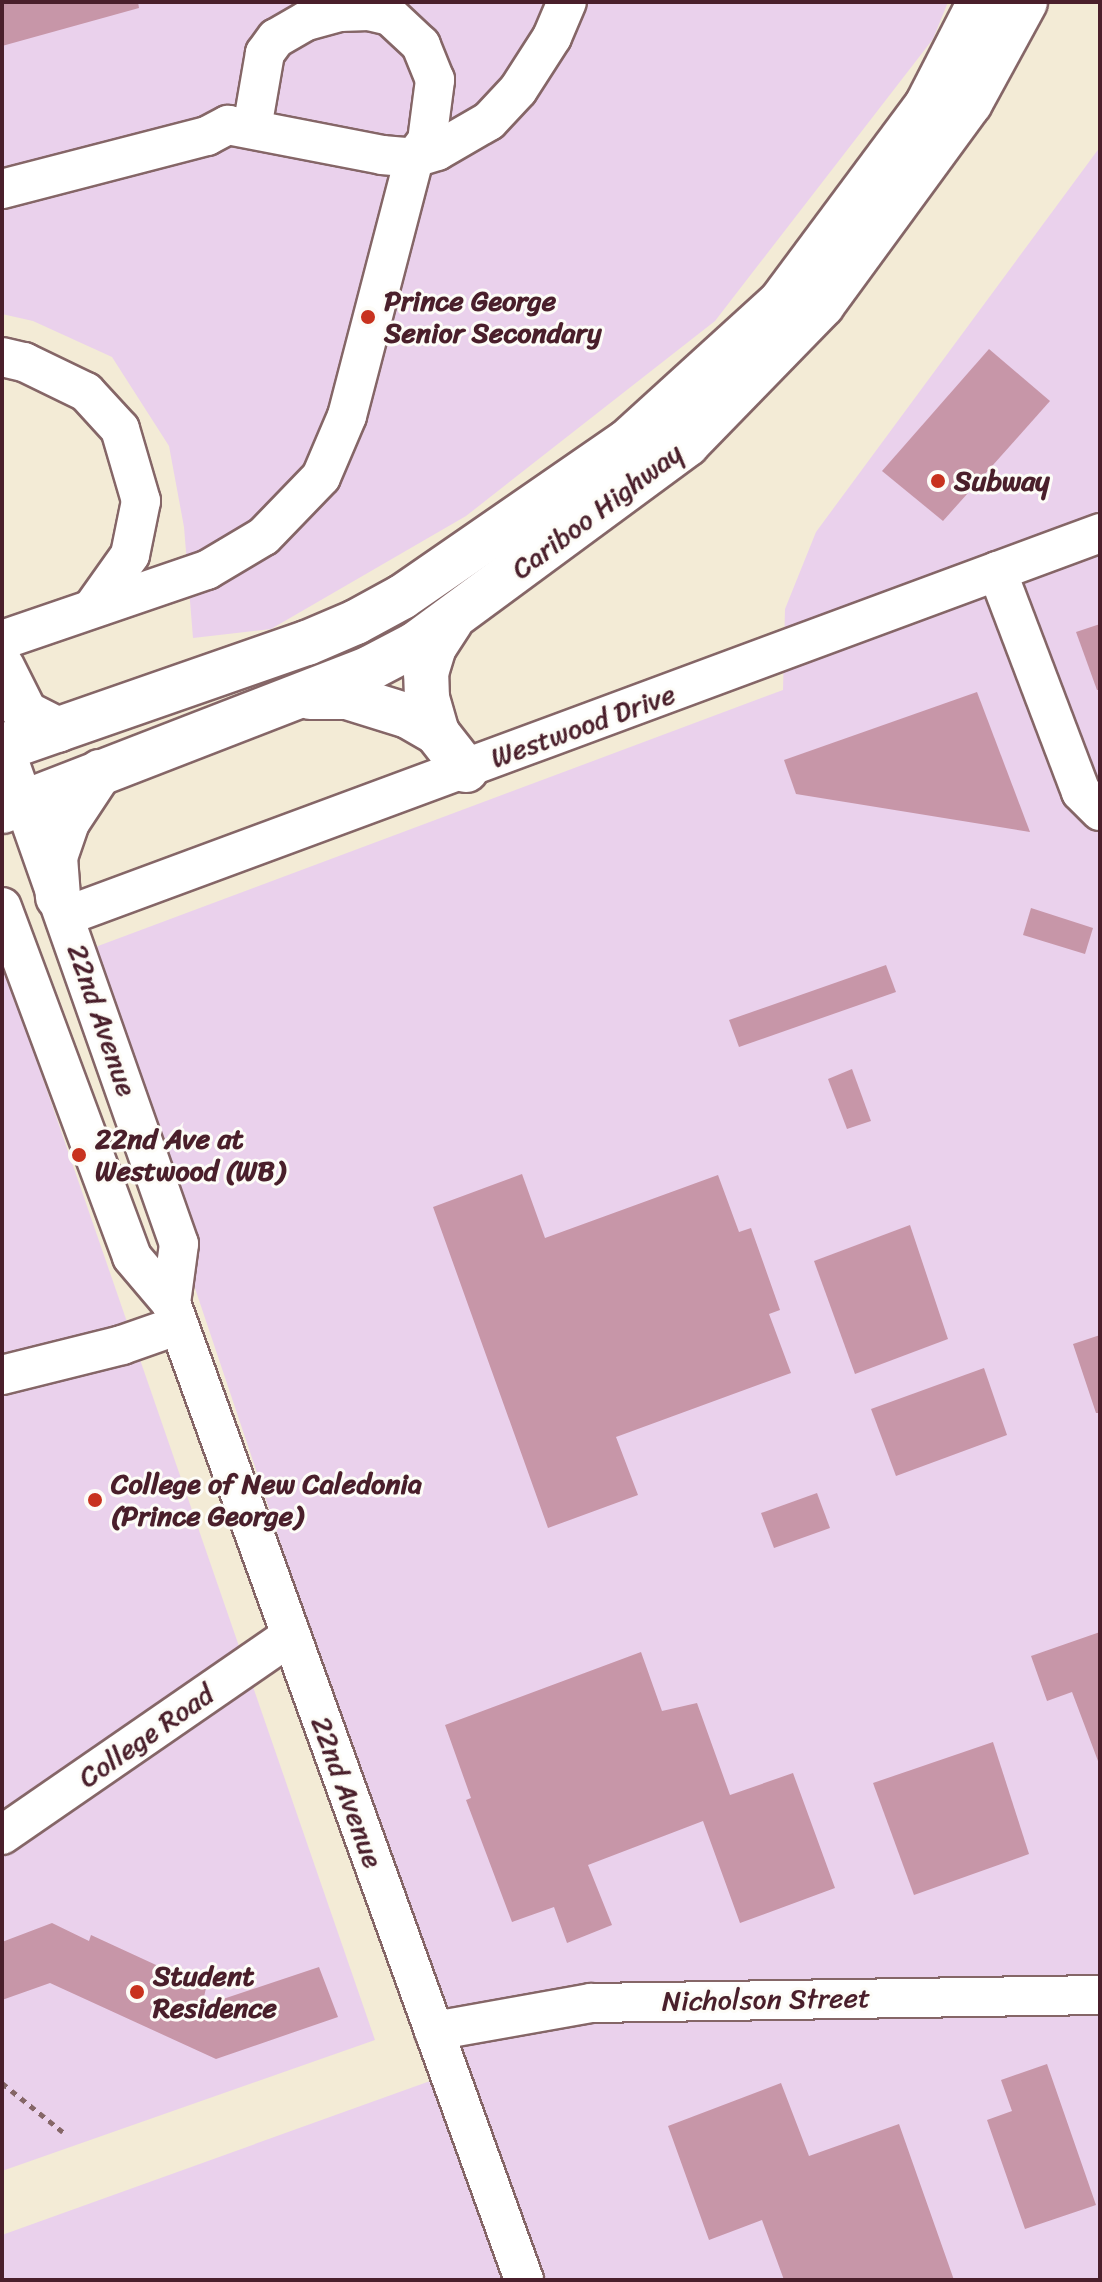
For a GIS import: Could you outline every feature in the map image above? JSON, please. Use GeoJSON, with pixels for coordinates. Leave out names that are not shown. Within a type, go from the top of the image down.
{"type":"FeatureCollection","features":[{"type":"Feature","properties":{"kind":"highway","name":"Cariboo Highway"},"geometry":{"type":"LineString","coordinates":[[3,746],[58,730],[307,643],[356,622],[402,597],[627,442],[780,303],[927,105],[980,2]]}},
{"type":"Feature","properties":{"kind":"highway","name":"Cariboo Highway"},"geometry":{"type":"LineString","coordinates":[[13,807],[370,668],[451,621],[687,444],[822,305],[970,103],[1025,2]]}},
{"type":"Feature","properties":{"kind":"highway"},"geometry":{"type":"LineString","coordinates":[[451,621],[434,647],[426,673],[427,698],[437,733],[466,770]]}},
{"type":"Feature","properties":{"kind":"highway"},"geometry":{"type":"LineString","coordinates":[[2,667],[25,713],[58,730]]}},
{"type":"Feature","properties":{"kind":"highway"},"geometry":{"type":"LineString","coordinates":[[298,697],[347,697],[382,705],[437,733]]}},
{"type":"Feature","properties":{"kind":"highway"},"geometry":{"type":"LineString","coordinates":[[62,907],[55,857],[67,822],[100,772]]}},
{"type":"Feature","properties":{"kind":"street"},"geometry":{"type":"LineString","coordinates":[[2,189],[207,136],[228,125],[382,155],[414,158],[458,141],[489,121],[518,90],[552,37],[567,2]]}},
{"type":"Feature","properties":{"kind":"street"},"geometry":{"type":"LineString","coordinates":[[2,640],[207,570],[264,536],[321,477],[347,416],[414,158],[427,141],[435,80],[421,45],[390,16],[369,11],[340,12],[306,21],[276,38],[265,53],[259,70],[252,128]]}},
{"type":"Feature","properties":{"kind":"street"},"geometry":{"type":"LineString","coordinates":[[2,357],[24,362],[86,392],[120,429],[141,501],[130,555],[93,607]]}},
{"type":"Feature","properties":{"kind":"street","name":"Westwood Drive"},"geometry":{"type":"LineString","coordinates":[[62,907],[466,770],[1100,533]]}},
{"type":"Feature","properties":{"kind":"street"},"geometry":{"type":"LineString","coordinates":[[997,571],[1081,792],[1100,811]]}},
{"type":"Feature","properties":{"kind":"street"},"geometry":{"type":"LineString","coordinates":[[1057,727],[1086,742],[1100,767]]}},
{"type":"Feature","properties":{"kind":"street","name":"22nd Avenue"},"geometry":{"type":"LineString","coordinates":[[3,746],[13,807],[62,907],[179,1244],[175,1314]]}},
{"type":"Feature","properties":{"kind":"street","name":"22nd Avenue"},"geometry":{"type":"LineString","coordinates":[[2,907],[132,1257],[175,1314],[524,2280]]}},
{"type":"Feature","properties":{"kind":"street"},"geometry":{"type":"LineString","coordinates":[[2,1375],[122,1345],[175,1314]]}},
{"type":"Feature","properties":{"kind":"street","name":"College Road"},"geometry":{"type":"LineString","coordinates":[[2,1835],[291,1636]]}},
{"type":"Feature","properties":{"kind":"street","name":"Nicholson Street"},"geometry":{"type":"LineString","coordinates":[[434,2031],[591,2003],[1100,1995]]}},
{"type":"Feature","properties":{"kind":"path"},"geometry":{"type":"LineString","coordinates":[[2,2083],[63,2132]]}},
{"type":"Feature","properties":{"kind":"shaded area","name":"Prince George Senior Secondary"},"geometry":{"type":"Polygon","coordinates":[[[2,2],[948,2],[933,39],[715,321],[466,516],[271,629],[193,638],[184,527],[169,446],[112,357],[33,321],[2,314],[2,2]]]}},
{"type":"Feature","properties":{"kind":"shaded area"},"geometry":{"type":"Polygon","coordinates":[[[1100,147],[1100,2280],[2,2280],[2,2235],[458,2071],[82,952],[783,690],[785,609],[816,532],[1100,147]]]}},
{"type":"Feature","properties":{"kind":"shaded area","name":"College of New Caledonia (Prince George)"},"geometry":{"type":"Polygon","coordinates":[[[2,960],[375,2040],[2,2171],[2,960]]]}},
{"type":"Feature","properties":{"kind":"building"},"geometry":{"type":"Polygon","coordinates":[[[2,2],[138,2],[139,8],[2,46],[2,2]]]}},
{"type":"Feature","properties":{"kind":"building"},"geometry":{"type":"Polygon","coordinates":[[[989,349],[1050,401],[943,521],[882,471],[989,349]]]}},
{"type":"Feature","properties":{"kind":"building"},"geometry":{"type":"Polygon","coordinates":[[[1100,624],[1100,690],[1097,690],[1076,632],[1100,624]]]}},
{"type":"Feature","properties":{"kind":"building"},"geometry":{"type":"Polygon","coordinates":[[[977,692],[1030,832],[796,794],[784,760],[977,692]]]}},
{"type":"Feature","properties":{"kind":"building"},"geometry":{"type":"Polygon","coordinates":[[[1031,908],[1093,928],[1085,954],[1023,935],[1031,908]]]}},
{"type":"Feature","properties":{"kind":"building"},"geometry":{"type":"Polygon","coordinates":[[[886,965],[896,992],[739,1047],[729,1020],[886,965]]]}},
{"type":"Feature","properties":{"kind":"building"},"geometry":{"type":"Polygon","coordinates":[[[852,1069],[871,1121],[847,1129],[828,1079],[852,1069]]]}},
{"type":"Feature","properties":{"kind":"building"},"geometry":{"type":"Polygon","coordinates":[[[522,1174],[545,1238],[718,1175],[739,1232],[751,1228],[780,1310],[769,1314],[791,1373],[616,1437],[638,1495],[548,1528],[433,1207],[522,1174]]]}},
{"type":"Feature","properties":{"kind":"building"},"geometry":{"type":"Polygon","coordinates":[[[910,1225],[948,1339],[855,1374],[814,1261],[910,1225]]]}},
{"type":"Feature","properties":{"kind":"building"},"geometry":{"type":"Polygon","coordinates":[[[1100,1335],[1100,1413],[1096,1413],[1073,1344],[1100,1335]]]}},
{"type":"Feature","properties":{"kind":"building"},"geometry":{"type":"Polygon","coordinates":[[[984,1368],[1007,1435],[896,1476],[871,1409],[984,1368]]]}},
{"type":"Feature","properties":{"kind":"building"},"geometry":{"type":"Polygon","coordinates":[[[817,1493],[830,1528],[774,1548],[761,1513],[817,1493]]]}},
{"type":"Feature","properties":{"kind":"building"},"geometry":{"type":"Polygon","coordinates":[[[1100,1632],[1098,1761],[1072,1692],[1047,1701],[1031,1656],[1100,1632]]]}},
{"type":"Feature","properties":{"kind":"building"},"geometry":{"type":"Polygon","coordinates":[[[641,1652],[662,1711],[697,1703],[730,1795],[793,1773],[835,1888],[740,1923],[703,1821],[588,1865],[612,1925],[567,1943],[554,1907],[512,1922],[466,1800],[471,1798],[445,1725],[641,1652]]]}},
{"type":"Feature","properties":{"kind":"building"},"geometry":{"type":"Polygon","coordinates":[[[993,1742],[1029,1854],[914,1895],[873,1783],[993,1742]]]}},
{"type":"Feature","properties":{"kind":"building","name":"Student Residence"},"geometry":{"type":"Polygon","coordinates":[[[52,1923],[89,1941],[91,1935],[206,1988],[202,2006],[319,1967],[338,2017],[216,2059],[50,1983],[2,2000],[2,1942],[52,1923]]]}},
{"type":"Feature","properties":{"kind":"building"},"geometry":{"type":"Polygon","coordinates":[[[1047,2064],[1096,2205],[1025,2229],[987,2120],[1012,2111],[1001,2080],[1047,2064]]]}},
{"type":"Feature","properties":{"kind":"building"},"geometry":{"type":"Polygon","coordinates":[[[781,2083],[809,2156],[899,2124],[954,2280],[784,2280],[762,2220],[709,2240],[668,2126],[781,2083]]]}},
{"type":"Feature","properties":{"kind":"place","name":"Prince George Senior Secondary"},"geometry":{"type":"Point","coordinates":[368,317]}},
{"type":"Feature","properties":{"kind":"place","name":"Subway"},"geometry":{"type":"Point","coordinates":[938,481]}},
{"type":"Feature","properties":{"kind":"place","name":"22nd Ave at Westwood (WB)"},"geometry":{"type":"Point","coordinates":[79,1155]}},
{"type":"Feature","properties":{"kind":"place","name":"College of New Caledonia (Prince George)"},"geometry":{"type":"Point","coordinates":[95,1500]}},
{"type":"Feature","properties":{"kind":"place","name":"Student Residence"},"geometry":{"type":"Point","coordinates":[137,1992]}}]}
